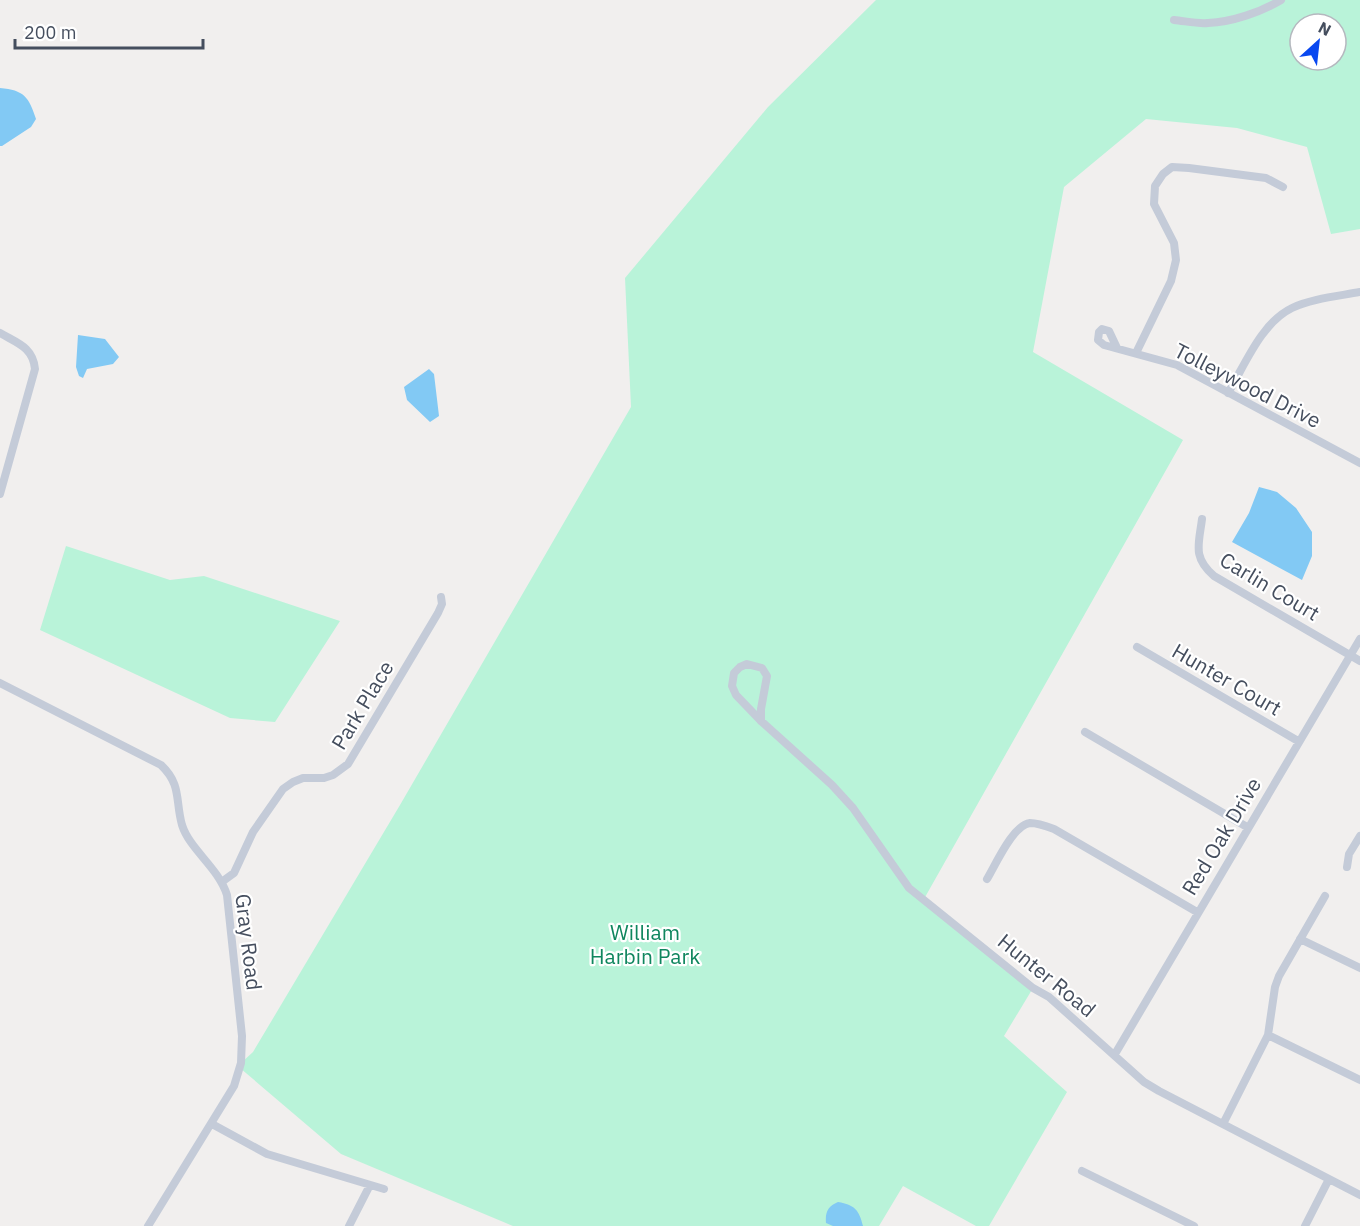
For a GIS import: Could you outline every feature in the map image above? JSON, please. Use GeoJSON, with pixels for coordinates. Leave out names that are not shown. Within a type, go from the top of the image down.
{"type":"FeatureCollection","features":[{"type":"Feature","properties":{"kind":"street"},"geometry":{"type":"LineString","coordinates":[[1174,20],[1208,23],[1269,8],[1281,0]]}},
{"type":"Feature","properties":{"kind":"street"},"geometry":{"type":"LineString","coordinates":[[1136,353],[1171,281],[1176,260],[1173,243],[1154,204],[1155,186],[1162,174],[1172,168],[1189,168],[1266,178],[1283,187]]}},
{"type":"Feature","properties":{"kind":"street"},"geometry":{"type":"LineString","coordinates":[[1228,393],[1267,327],[1278,316],[1293,308],[1360,292]]}},
{"type":"Feature","properties":{"kind":"street"},"geometry":{"type":"LineString","coordinates":[[0,333],[20,344],[31,354],[35,369],[0,494]]}},
{"type":"Feature","properties":{"kind":"street","name":"Tolleywood Drive"},"geometry":{"type":"LineString","coordinates":[[1117,348],[1178,365],[1360,463]]}},
{"type":"Feature","properties":{"kind":"street","name":"Carlin Court"},"geometry":{"type":"LineString","coordinates":[[1202,519],[1198,548],[1203,567],[1214,576],[1360,661]]}},
{"type":"Feature","properties":{"kind":"street","name":"Park Place"},"geometry":{"type":"LineString","coordinates":[[223,881],[234,873],[254,832],[283,789],[303,778],[324,778],[333,775],[348,764],[438,613],[442,604],[441,597]]}},
{"type":"Feature","properties":{"kind":"street","name":"Red Oak Drive"},"geometry":{"type":"LineString","coordinates":[[1115,1054],[1247,826],[1360,639]]}},
{"type":"Feature","properties":{"kind":"street","name":"Hunter Court"},"geometry":{"type":"LineString","coordinates":[[1137,647],[1298,741]]}},
{"type":"Feature","properties":{"kind":"street","name":"Hunter Road"},"geometry":{"type":"LineString","coordinates":[[762,721],[761,710],[767,676],[762,668],[747,664],[734,673],[732,686],[736,695],[762,721],[832,785],[853,808],[909,888],[1030,986],[1049,998],[1144,1082],[1360,1195]]}},
{"type":"Feature","properties":{"kind":"street","name":"Gray Road"},"geometry":{"type":"LineString","coordinates":[[0,683],[161,765],[171,775],[177,790],[182,825],[189,838],[223,881],[227,895],[242,1036],[241,1057],[234,1086],[148,1226]]}},
{"type":"Feature","properties":{"kind":"street"},"geometry":{"type":"LineString","coordinates":[[1085,732],[1247,826]]}},
{"type":"Feature","properties":{"kind":"street"},"geometry":{"type":"LineString","coordinates":[[987,879],[1018,829],[1028,823],[1039,824],[1054,829],[1197,912]]}},
{"type":"Feature","properties":{"kind":"street"},"geometry":{"type":"LineString","coordinates":[[1347,867],[1349,854],[1360,836]]}},
{"type":"Feature","properties":{"kind":"street"},"geometry":{"type":"LineString","coordinates":[[1224,1124],[1268,1035],[1279,975],[1325,896]]}},
{"type":"Feature","properties":{"kind":"street"},"geometry":{"type":"LineString","coordinates":[[1300,939],[1360,968]]}},
{"type":"Feature","properties":{"kind":"street"},"geometry":{"type":"LineString","coordinates":[[1268,1035],[1360,1080]]}},
{"type":"Feature","properties":{"kind":"street"},"geometry":{"type":"LineString","coordinates":[[212,1124],[267,1154],[384,1189]]}},
{"type":"Feature","properties":{"kind":"street"},"geometry":{"type":"LineString","coordinates":[[1082,1171],[1194,1226]]}},
{"type":"Feature","properties":{"kind":"street"},"geometry":{"type":"LineString","coordinates":[[1305,1226],[1329,1179]]}},
{"type":"Feature","properties":{"kind":"street"},"geometry":{"type":"LineString","coordinates":[[349,1226],[370,1185]]}},
{"type":"Feature","properties":{"kind":"green space","name":"William Harbin Park"},"geometry":{"type":"Polygon","coordinates":[[[876,0],[1360,0],[1360,229],[1331,234],[1307,147],[1237,128],[1146,119],[1064,187],[1033,352],[1183,440],[924,899],[1033,988],[1004,1036],[1067,1092],[989,1226],[976,1226],[903,1186],[879,1226],[513,1226],[341,1154],[240,1068],[241,1063],[253,1052],[400,805],[631,407],[625,278],[768,107],[876,0]]]}},
{"type":"Feature","properties":{"kind":"green space"},"geometry":{"type":"Polygon","coordinates":[[[66,546],[170,580],[204,576],[340,621],[275,722],[230,718],[40,630],[66,546]]]}},
{"type":"Feature","properties":{"kind":"water"},"geometry":{"type":"Polygon","coordinates":[[[0,88],[15,91],[24,96],[31,105],[36,119],[31,127],[2,146],[0,146],[0,88]]]}},
{"type":"Feature","properties":{"kind":"water"},"geometry":{"type":"Polygon","coordinates":[[[78,335],[105,339],[119,357],[113,364],[87,369],[83,378],[79,376],[76,367],[78,335]]]}},
{"type":"Feature","properties":{"kind":"water"},"geometry":{"type":"Polygon","coordinates":[[[429,369],[434,374],[439,416],[430,422],[407,400],[404,387],[429,369]]]}},
{"type":"Feature","properties":{"kind":"water"},"geometry":{"type":"Polygon","coordinates":[[[1259,487],[1277,492],[1296,508],[1312,532],[1312,556],[1302,580],[1232,542],[1249,513],[1259,487]]]}},
{"type":"Feature","properties":{"kind":"water"},"geometry":{"type":"Polygon","coordinates":[[[838,1202],[855,1209],[863,1226],[833,1226],[826,1223],[828,1210],[838,1202]]]}}]}
